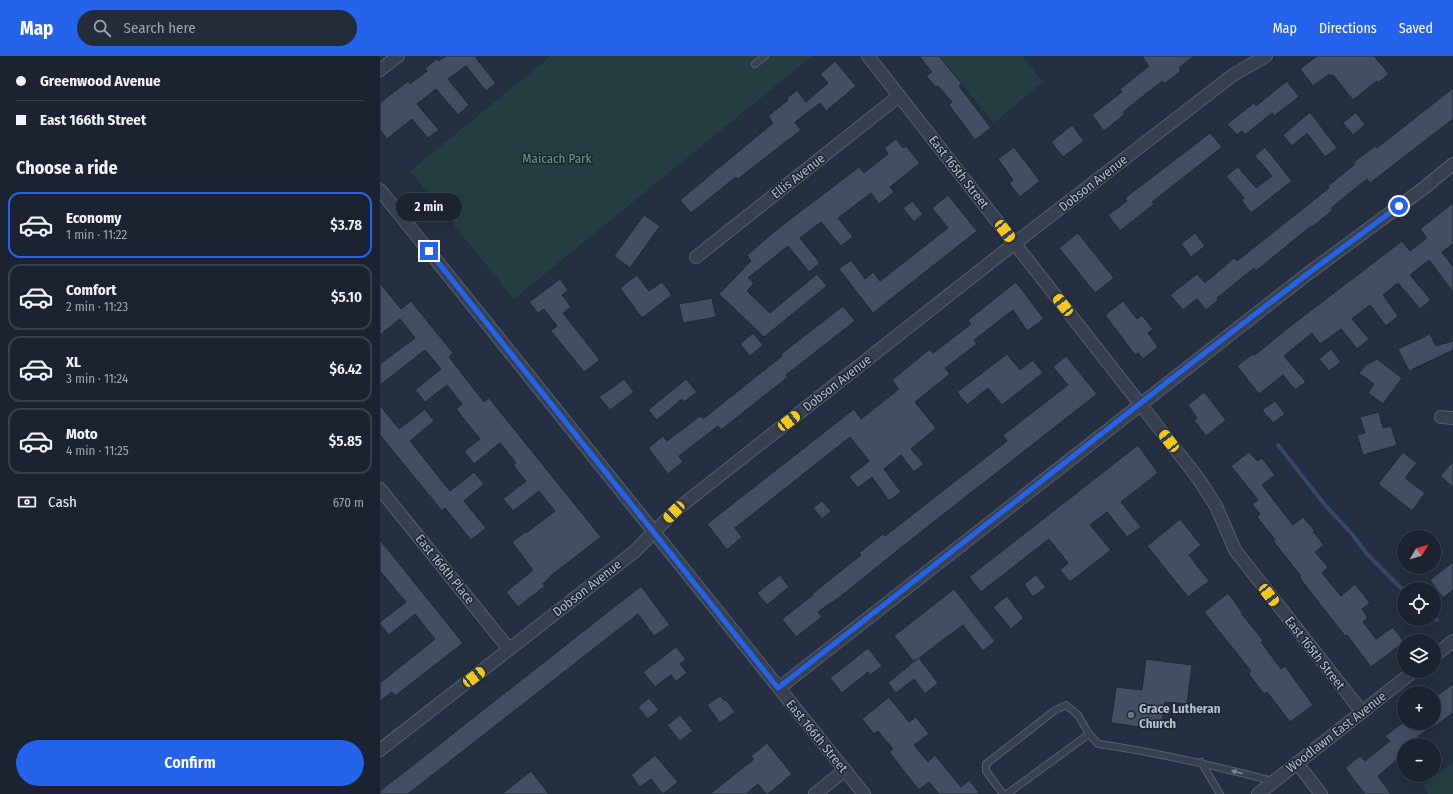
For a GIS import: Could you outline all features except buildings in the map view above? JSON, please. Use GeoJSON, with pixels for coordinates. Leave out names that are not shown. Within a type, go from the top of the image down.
{"type":"FeatureCollection","features":[{"type":"Feature","properties":{"kind":"street"},"geometry":{"type":"LineString","coordinates":[[380,70],[398,56]]}},
{"type":"Feature","properties":{"kind":"street","name":"East 165th Street"},"geometry":{"type":"LineString","coordinates":[[868,56],[1208,492],[1216,506],[1235,550],[1362,712]]}},
{"type":"Feature","properties":{"kind":"street","name":"Dobson Avenue"},"geometry":{"type":"LineString","coordinates":[[380,750],[634,552],[676,510],[1015,243],[1233,75],[1266,56]]}},
{"type":"Feature","properties":{"kind":"street","name":"Ellis Avenue"},"geometry":{"type":"LineString","coordinates":[[696,257],[899,96]]}},
{"type":"Feature","properties":{"kind":"street"},"geometry":{"type":"LineString","coordinates":[[778,688],[1306,275],[1424,188],[1453,164]]}},
{"type":"Feature","properties":{"kind":"street","name":"East 166th Street"},"geometry":{"type":"LineString","coordinates":[[380,190],[864,794]]}},
{"type":"Feature","properties":{"kind":"street"},"geometry":{"type":"LineString","coordinates":[[1441,417],[1453,418]]}},
{"type":"Feature","properties":{"kind":"street","name":"East 166th Place"},"geometry":{"type":"LineString","coordinates":[[380,489],[509,650]]}},
{"type":"Feature","properties":{"kind":"street"},"geometry":{"type":"LineString","coordinates":[[1441,650],[1453,641]]}},
{"type":"Feature","properties":{"kind":"street","name":"Woodlawn East Avenue"},"geometry":{"type":"LineString","coordinates":[[1258,794],[1405,678]]}},
{"type":"Feature","properties":{"kind":"street"},"geometry":{"type":"LineString","coordinates":[[1297,763],[1321,794]]}},
{"type":"Feature","properties":{"kind":"street"},"geometry":{"type":"LineString","coordinates":[[815,794],[845,770]]}},
{"type":"Feature","properties":{"kind":"lane"},"geometry":{"type":"LineString","coordinates":[[755,64],[765,56]]}},
{"type":"Feature","properties":{"kind":"lane"},"geometry":{"type":"LineString","coordinates":[[1003,794],[986,771],[986,764],[1054,711],[1066,704],[1078,716],[1089,734],[1098,744],[1200,762],[1274,781]]}},
{"type":"Feature","properties":{"kind":"lane"},"geometry":{"type":"LineString","coordinates":[[1007,794],[1089,734]]}},
{"type":"Feature","properties":{"kind":"lane"},"geometry":{"type":"LineString","coordinates":[[1200,762],[1220,794]]}},
{"type":"Feature","properties":{"kind":"green space","name":"Maicach Park"},"geometry":{"type":"Polygon","coordinates":[[[551,56],[812,56],[514,299],[410,171],[551,56]]]}},
{"type":"Feature","properties":{"kind":"green space"},"geometry":{"type":"Polygon","coordinates":[[[938,56],[1022,56],[1043,82],[994,123],[938,56]]]}},
{"type":"Feature","properties":{"kind":"green space"},"geometry":{"type":"Polygon","coordinates":[[[1453,762],[1453,794],[1428,794],[1422,786],[1427,782],[1441,782],[1441,771],[1453,762]]]}},
{"type":"Feature","properties":{"kind":"waterway"},"geometry":{"type":"LineString","coordinates":[[1278,445],[1325,505],[1352,534],[1367,554],[1397,584]]}},
{"type":"Feature","properties":{"kind":"place","name":"Grace Lutheran Church"},"geometry":{"type":"Point","coordinates":[1131,715]}},
{"type":"Feature","properties":{"kind":"route"},"geometry":{"type":"LineString","coordinates":[[429,251],[778,688],[1175,376],[1339,249],[1399,206]]}}]}
